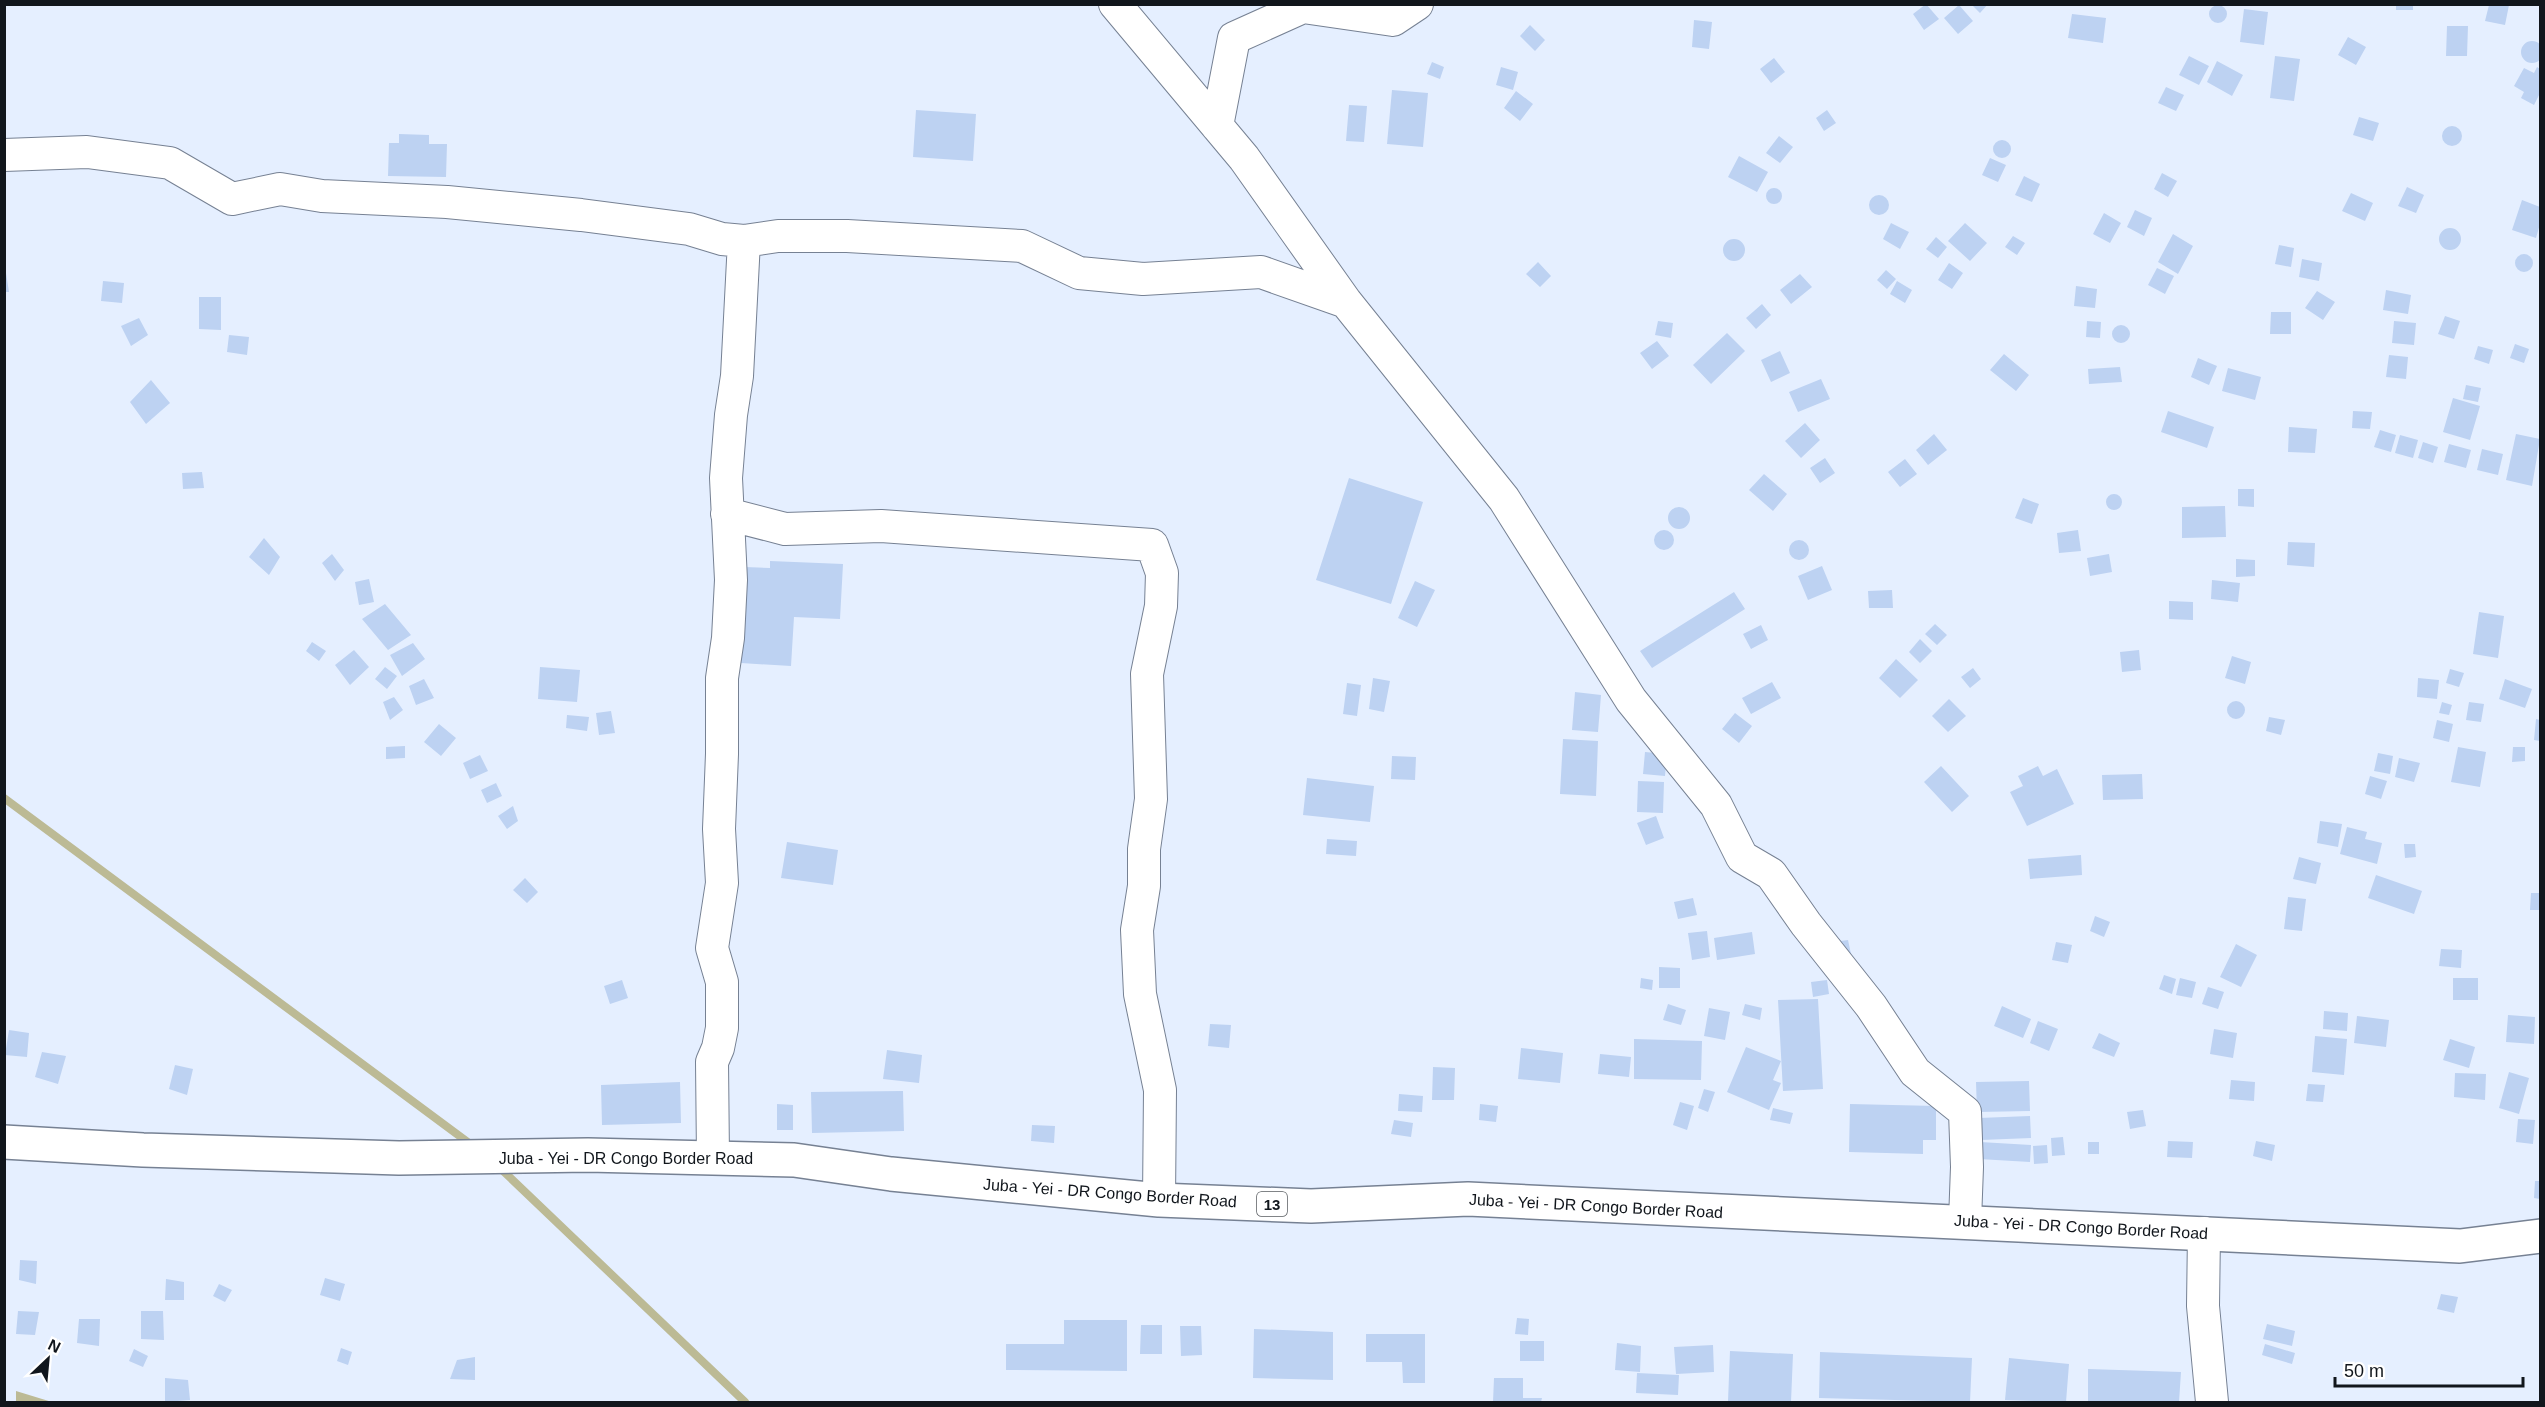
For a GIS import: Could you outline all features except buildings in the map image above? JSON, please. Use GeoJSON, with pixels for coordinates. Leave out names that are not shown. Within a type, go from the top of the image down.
{"type":"FeatureCollection","features":[{"type":"Feature","properties":{"kind":"main road","name":"Juba - Yei - DR Congo Border Road"},"geometry":{"type":"LineString","coordinates":[[4,1142],[143,1150],[399,1158],[588,1155],[794,1160],[891,1174],[1159,1200],[1311,1206],[1468,1200],[1768,1215],[1965,1221],[2460,1246],[2541,1236]]}},
{"type":"Feature","properties":{"kind":"street"},"geometry":{"type":"LineString","coordinates":[[1114,4],[1244,158],[1346,302],[1504,499],[1631,700],[1716,806],[1742,857],[1771,874],[1806,924],[1871,1006],[1915,1072],[1965,1112],[1967,1167],[1965,1221]]}},
{"type":"Feature","properties":{"kind":"street"},"geometry":{"type":"LineString","coordinates":[[1217,126],[1234,38],[1303,7],[1393,20],[1417,4]]}},
{"type":"Feature","properties":{"kind":"street"},"geometry":{"type":"LineString","coordinates":[[4,155],[87,152],[170,163],[232,199],[280,189],[322,196],[447,202],[688,229],[722,239],[744,241],[778,236],[847,236],[1022,246],[1079,273],[1143,279],[1261,272],[1346,302]]}},
{"type":"Feature","properties":{"kind":"street"},"geometry":{"type":"LineString","coordinates":[[713,1158],[712,1062],[718,1048],[722,1028],[722,982],[712,948],[722,883],[719,829],[722,678],[728,638],[731,580],[726,478],[737,375],[744,241]]}},
{"type":"Feature","properties":{"kind":"street"},"geometry":{"type":"LineString","coordinates":[[727,514],[785,529],[881,526],[1152,545],[1162,573],[1161,606],[1147,674],[1151,799],[1144,849],[1144,886],[1137,930],[1140,994],[1160,1090],[1159,1200]]}},
{"type":"Feature","properties":{"kind":"street"},"geometry":{"type":"LineString","coordinates":[[2204,1233],[2203,1306],[2212,1402]]}},
{"type":"Feature","properties":{"kind":"shaded area"},"geometry":{"type":"Polygon","coordinates":[[[16,1391],[52,1402],[16,1402],[16,1391]]]}},
{"type":"Feature","properties":{"kind":"waterway"},"geometry":{"type":"LineString","coordinates":[[4,798],[473,1146]]}},
{"type":"Feature","properties":{"kind":"waterway"},"geometry":{"type":"LineString","coordinates":[[499,1167],[745,1402]]}}]}
